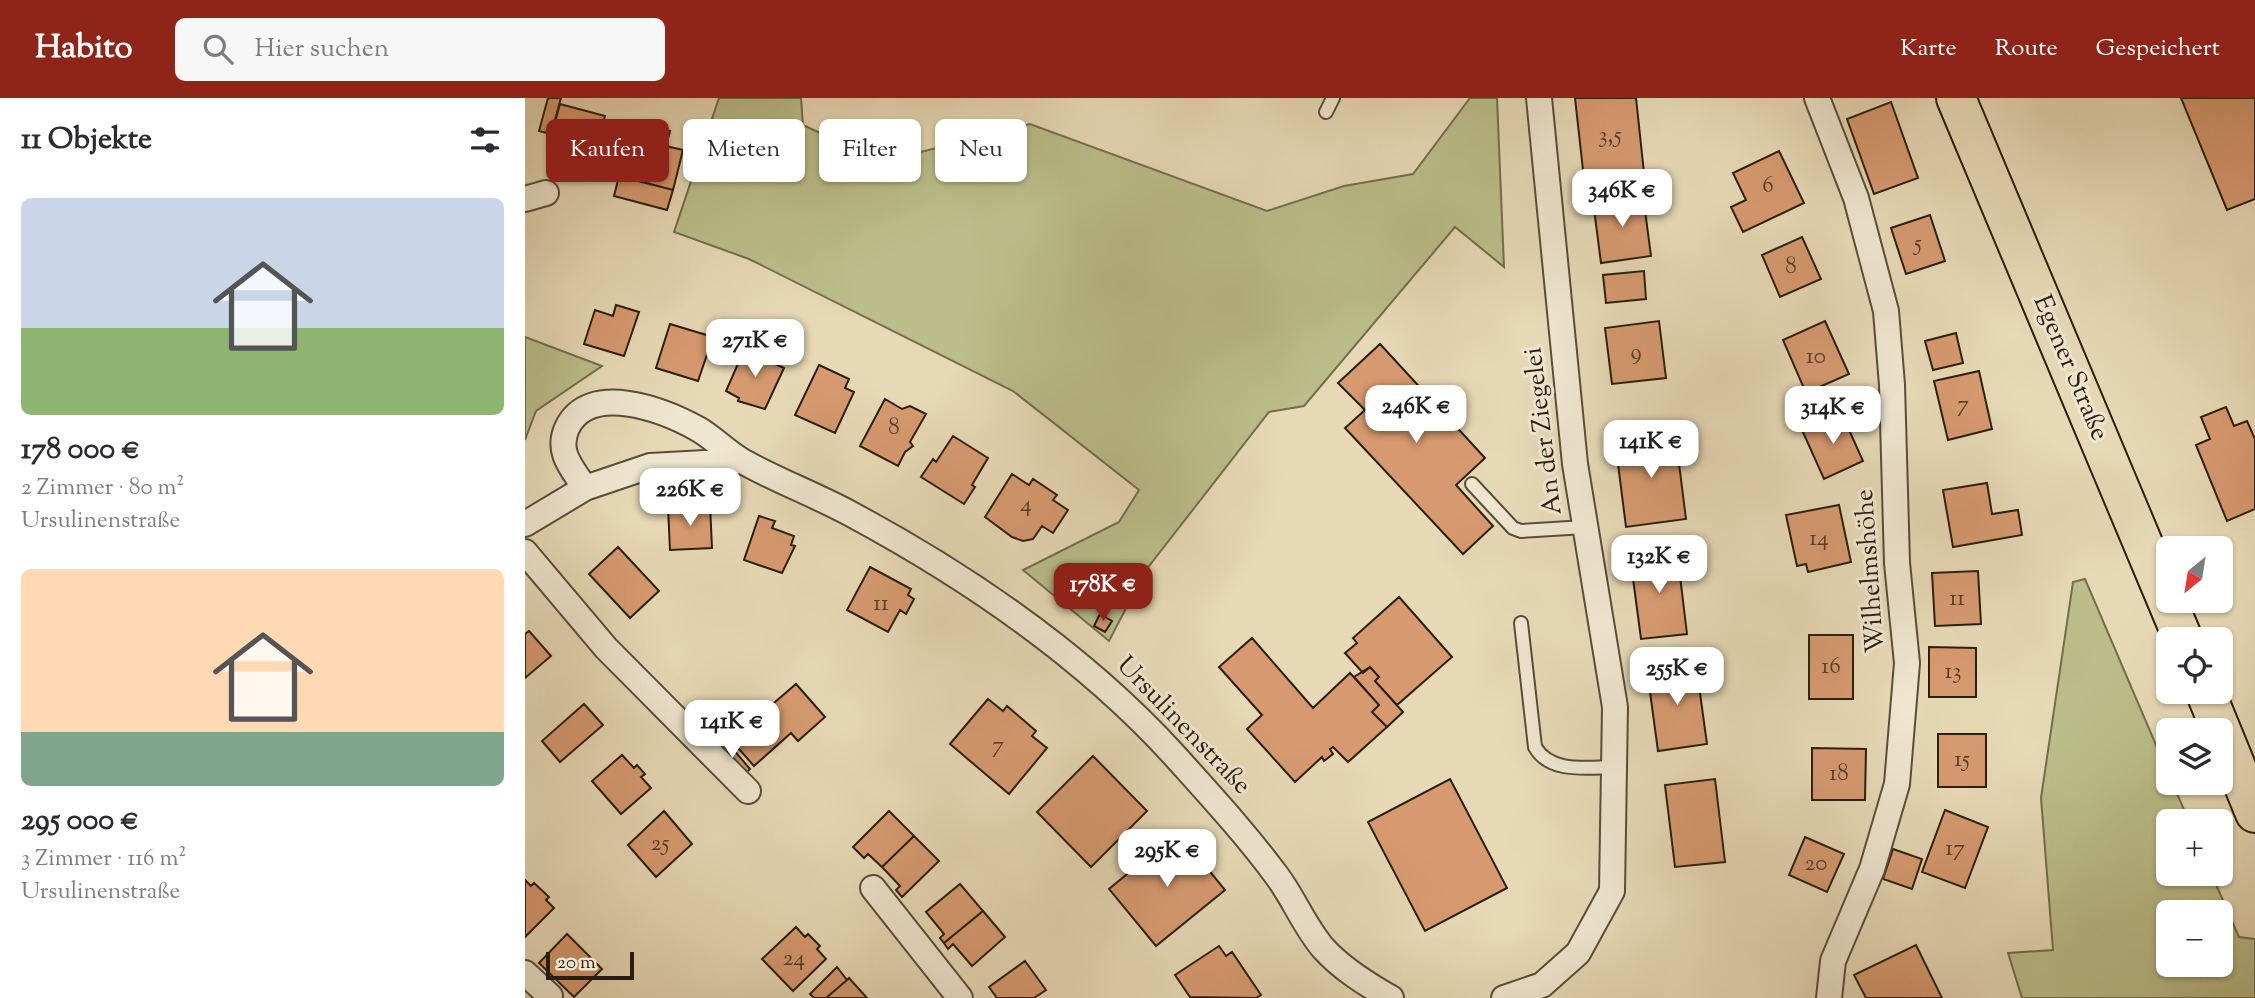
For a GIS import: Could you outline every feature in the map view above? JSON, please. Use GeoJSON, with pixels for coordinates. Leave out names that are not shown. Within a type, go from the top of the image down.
{"type":"FeatureCollection","features":[{"type":"Feature","properties":{"kind":"main road","name":"Egener Straße"},"geometry":{"type":"LineString","coordinates":[[1956,98],[2178,627]]}},
{"type":"Feature","properties":{"kind":"main road"},"geometry":{"type":"LineString","coordinates":[[2233,759],[2255,813]]}},
{"type":"Feature","properties":{"kind":"street","name":"An der Ziegelei"},"geometry":{"type":"LineString","coordinates":[[1504,998],[1542,985],[1578,953],[1612,891],[1615,707],[1575,464],[1539,98]]}},
{"type":"Feature","properties":{"kind":"street","name":"Wilhelmshöhe"},"geometry":{"type":"LineString","coordinates":[[1817,98],[1856,198],[1886,311],[1892,385],[1897,564],[1907,663],[1897,784],[1871,869],[1833,961],[1829,998]]}},
{"type":"Feature","properties":{"kind":"street","name":"Ursulinenstraße"},"geometry":{"type":"LineString","coordinates":[[585,488],[564,455],[561,440],[569,423],[582,409],[596,402],[647,407],[699,429],[742,461],[851,514],[1005,607],[1102,682],[1225,811],[1278,877],[1323,947],[1361,982],[1391,998]]}},
{"type":"Feature","properties":{"kind":"street","name":"Ursulinenstraße"},"geometry":{"type":"LineString","coordinates":[[525,524],[585,488],[650,466],[742,461]]}},
{"type":"Feature","properties":{"kind":"street"},"geometry":{"type":"LineString","coordinates":[[525,552],[606,648],[748,791]]}},
{"type":"Feature","properties":{"kind":"street"},"geometry":{"type":"LineString","coordinates":[[873,888],[960,998]]}},
{"type":"Feature","properties":{"kind":"street"},"geometry":{"type":"LineString","coordinates":[[525,973],[550,996]]}},
{"type":"Feature","properties":{"kind":"lane"},"geometry":{"type":"LineString","coordinates":[[1326,112],[1333,98]]}},
{"type":"Feature","properties":{"kind":"lane"},"geometry":{"type":"LineString","coordinates":[[1472,484],[1514,528],[1585,527]]}},
{"type":"Feature","properties":{"kind":"lane"},"geometry":{"type":"LineString","coordinates":[[1521,623],[1535,747],[1540,756],[1559,766],[1614,767]]}},
{"type":"Feature","properties":{"kind":"green space"},"geometry":{"type":"Polygon","coordinates":[[[719,98],[801,98],[803,119],[712,119],[719,98]]]}},
{"type":"Feature","properties":{"kind":"green space"},"geometry":{"type":"Polygon","coordinates":[[[1470,98],[1497,98],[1504,267],[1455,227],[1304,406],[1269,412],[1146,570],[1109,641],[1023,570],[1119,522],[1139,490],[1013,391],[749,259],[674,232],[691,182],[805,182],[805,126],[819,132],[819,182],[921,182],[921,152],[935,148],[935,182],[1027,182],[1027,125],[1030,124],[1267,211],[1344,186],[1413,174],[1470,98]]]}},
{"type":"Feature","properties":{"kind":"green space"},"geometry":{"type":"Polygon","coordinates":[[[525,337],[602,366],[536,411],[525,440],[525,337]]]}},
{"type":"Feature","properties":{"kind":"green space"},"geometry":{"type":"Polygon","coordinates":[[[2085,579],[2156,745],[2156,795],[2178,795],[2184,809],[2156,809],[2156,886],[2217,886],[2223,900],[2156,900],[2156,977],[2233,977],[2233,923],[2239,937],[2255,939],[2255,998],[2022,998],[2008,953],[2053,950],[2041,798],[2073,582],[2085,579]]]}},
{"type":"Feature","properties":{"kind":"building"},"geometry":{"type":"Polygon","coordinates":[[[548,98],[561,98],[555,119],[546,119],[546,133],[539,131],[548,98]]]}},
{"type":"Feature","properties":{"kind":"building"},"geometry":{"type":"Polygon","coordinates":[[[1575,98],[1636,98],[1644,173],[1584,179],[1575,98]]]}},
{"type":"Feature","properties":{"kind":"building"},"geometry":{"type":"Polygon","coordinates":[[[2181,98],[2255,98],[2255,199],[2227,210],[2181,98]]]}},
{"type":"Feature","properties":{"kind":"building"},"geometry":{"type":"Polygon","coordinates":[[[1891,102],[1918,178],[1874,194],[1847,119],[1891,102]]]}},
{"type":"Feature","properties":{"kind":"building"},"geometry":{"type":"Polygon","coordinates":[[[560,104],[605,116],[604,119],[556,119],[560,104]]]}},
{"type":"Feature","properties":{"kind":"building"},"geometry":{"type":"Polygon","coordinates":[[[669,147],[683,150],[673,190],[643,182],[669,182],[669,147]]]}},
{"type":"Feature","properties":{"kind":"building"},"geometry":{"type":"Polygon","coordinates":[[[1779,151],[1804,203],[1743,232],[1731,207],[1746,200],[1733,173],[1779,151]]]}},
{"type":"Feature","properties":{"kind":"building"},"geometry":{"type":"Polygon","coordinates":[[[618,182],[642,182],[673,190],[667,210],[614,196],[618,182]]]}},
{"type":"Feature","properties":{"kind":"building"},"geometry":{"type":"Polygon","coordinates":[[[1643,195],[1651,256],[1601,263],[1593,201],[1643,195]]]}},
{"type":"Feature","properties":{"kind":"building"},"geometry":{"type":"Polygon","coordinates":[[[1930,215],[1945,261],[1906,274],[1891,228],[1930,215]]]}},
{"type":"Feature","properties":{"kind":"building"},"geometry":{"type":"Polygon","coordinates":[[[1802,237],[1821,279],[1780,297],[1762,255],[1802,237]]]}},
{"type":"Feature","properties":{"kind":"building"},"geometry":{"type":"Polygon","coordinates":[[[1644,271],[1646,299],[1606,303],[1603,275],[1644,271]]]}},
{"type":"Feature","properties":{"kind":"building"},"geometry":{"type":"Polygon","coordinates":[[[616,305],[639,312],[624,356],[584,344],[595,310],[613,316],[616,305]]]}},
{"type":"Feature","properties":{"kind":"building"},"geometry":{"type":"Polygon","coordinates":[[[1659,321],[1666,378],[1612,384],[1605,328],[1659,321]]]}},
{"type":"Feature","properties":{"kind":"building"},"geometry":{"type":"Polygon","coordinates":[[[1825,321],[1849,374],[1806,393],[1783,340],[1825,321]]]}},
{"type":"Feature","properties":{"kind":"building"},"geometry":{"type":"Polygon","coordinates":[[[670,324],[713,337],[698,381],[656,368],[670,324]]]}},
{"type":"Feature","properties":{"kind":"building"},"geometry":{"type":"Polygon","coordinates":[[[1956,333],[1963,363],[1933,370],[1925,341],[1956,333]]]}},
{"type":"Feature","properties":{"kind":"building"},"geometry":{"type":"Polygon","coordinates":[[[1380,344],[1485,458],[1456,485],[1493,526],[1463,554],[1345,428],[1365,410],[1338,383],[1380,344]]]}},
{"type":"Feature","properties":{"kind":"building"},"geometry":{"type":"Polygon","coordinates":[[[755,349],[777,359],[775,364],[784,368],[765,409],[738,401],[739,398],[726,391],[744,350],[753,354],[755,349]]]}},
{"type":"Feature","properties":{"kind":"building"},"geometry":{"type":"Polygon","coordinates":[[[819,365],[849,379],[845,388],[854,392],[835,433],[795,415],[819,365]]]}},
{"type":"Feature","properties":{"kind":"building"},"geometry":{"type":"Polygon","coordinates":[[[1979,371],[1992,429],[1948,440],[1934,381],[1979,371]]]}},
{"type":"Feature","properties":{"kind":"building"},"geometry":{"type":"Polygon","coordinates":[[[885,399],[902,409],[910,406],[926,414],[910,442],[913,446],[905,452],[898,466],[860,446],[885,399]]]}},
{"type":"Feature","properties":{"kind":"building"},"geometry":{"type":"Polygon","coordinates":[[[2226,407],[2234,426],[2247,421],[2255,439],[2255,509],[2227,521],[2196,445],[2210,439],[2201,417],[2226,407]]]}},
{"type":"Feature","properties":{"kind":"building"},"geometry":{"type":"Polygon","coordinates":[[[1841,412],[1863,461],[1824,479],[1802,430],[1841,412]]]}},
{"type":"Feature","properties":{"kind":"building"},"geometry":{"type":"Polygon","coordinates":[[[1675,432],[1686,519],[1626,527],[1615,440],[1675,432]]]}},
{"type":"Feature","properties":{"kind":"building"},"geometry":{"type":"Polygon","coordinates":[[[953,436],[988,458],[964,504],[921,477],[933,459],[936,462],[953,436]]]}},
{"type":"Feature","properties":{"kind":"building"},"geometry":{"type":"Polygon","coordinates":[[[1012,474],[1029,485],[1033,479],[1057,495],[1053,500],[1068,510],[1053,533],[1042,526],[1033,539],[1023,541],[1012,537],[985,517],[1012,474]]]}},
{"type":"Feature","properties":{"kind":"building"},"geometry":{"type":"Polygon","coordinates":[[[1987,483],[1992,514],[2018,510],[2022,535],[1953,547],[1943,490],[1987,483]]]}},
{"type":"Feature","properties":{"kind":"building"},"geometry":{"type":"Polygon","coordinates":[[[710,505],[712,548],[670,550],[668,507],[710,505]]]}},
{"type":"Feature","properties":{"kind":"building"},"geometry":{"type":"Polygon","coordinates":[[[1839,505],[1851,562],[1808,572],[1806,564],[1797,566],[1786,515],[1839,505]]]}},
{"type":"Feature","properties":{"kind":"building"},"geometry":{"type":"Polygon","coordinates":[[[759,516],[775,521],[772,528],[794,536],[791,545],[795,546],[782,573],[744,560],[759,516]]]}},
{"type":"Feature","properties":{"kind":"building"},"geometry":{"type":"Polygon","coordinates":[[[618,547],[659,591],[630,618],[589,574],[618,547]]]}},
{"type":"Feature","properties":{"kind":"building"},"geometry":{"type":"Polygon","coordinates":[[[1677,551],[1687,634],[1641,639],[1630,556],[1677,551]]]}},
{"type":"Feature","properties":{"kind":"building"},"geometry":{"type":"Polygon","coordinates":[[[870,567],[911,589],[908,595],[914,599],[906,614],[900,610],[888,632],[847,610],[870,567]]]}},
{"type":"Feature","properties":{"kind":"building"},"geometry":{"type":"Polygon","coordinates":[[[1978,571],[1981,624],[1935,626],[1932,573],[1978,571]]]}},
{"type":"Feature","properties":{"kind":"building"},"geometry":{"type":"Polygon","coordinates":[[[1399,597],[1452,657],[1397,705],[1375,681],[1379,677],[1370,667],[1363,673],[1345,653],[1357,643],[1353,638],[1399,597]]]}},
{"type":"Feature","properties":{"kind":"building"},"geometry":{"type":"Polygon","coordinates":[[[1100,614],[1112,621],[1105,632],[1094,626],[1100,614]]]}},
{"type":"Feature","properties":{"kind":"building"},"geometry":{"type":"Polygon","coordinates":[[[529,631],[551,656],[525,678],[525,634],[529,631]]]}},
{"type":"Feature","properties":{"kind":"building"},"geometry":{"type":"Polygon","coordinates":[[[1809,635],[1853,635],[1853,699],[1809,699],[1809,635]]]}},
{"type":"Feature","properties":{"kind":"building"},"geometry":{"type":"Polygon","coordinates":[[[1252,638],[1313,708],[1350,673],[1379,705],[1372,712],[1387,727],[1348,762],[1333,747],[1330,749],[1333,754],[1324,761],[1322,757],[1295,782],[1247,729],[1262,715],[1219,667],[1252,638]]]}},
{"type":"Feature","properties":{"kind":"building"},"geometry":{"type":"Polygon","coordinates":[[[1929,647],[1976,648],[1976,697],[1929,697],[1929,647]]]}},
{"type":"Feature","properties":{"kind":"building"},"geometry":{"type":"Polygon","coordinates":[[[1696,664],[1707,744],[1658,751],[1647,670],[1696,664]]]}},
{"type":"Feature","properties":{"kind":"building"},"geometry":{"type":"Polygon","coordinates":[[[1370,667],[1379,677],[1375,681],[1403,712],[1387,727],[1372,712],[1379,705],[1354,677],[1370,667]]]}},
{"type":"Feature","properties":{"kind":"building"},"geometry":{"type":"Polygon","coordinates":[[[796,684],[825,717],[798,741],[791,733],[754,766],[731,740],[796,684]]]}},
{"type":"Feature","properties":{"kind":"building"},"geometry":{"type":"Polygon","coordinates":[[[988,699],[1003,711],[1007,706],[1036,731],[1032,736],[1047,748],[1009,794],[950,744],[988,699]]]}},
{"type":"Feature","properties":{"kind":"building"},"geometry":{"type":"Polygon","coordinates":[[[584,704],[603,725],[560,762],[542,741],[584,704]]]}},
{"type":"Feature","properties":{"kind":"building"},"geometry":{"type":"Polygon","coordinates":[[[1938,734],[1986,734],[1986,787],[1938,787],[1938,734]]]}},
{"type":"Feature","properties":{"kind":"building"},"geometry":{"type":"Polygon","coordinates":[[[726,741],[750,769],[739,779],[714,751],[726,741]]]}},
{"type":"Feature","properties":{"kind":"building"},"geometry":{"type":"Polygon","coordinates":[[[1812,748],[1866,749],[1865,800],[1812,800],[1812,748]]]}},
{"type":"Feature","properties":{"kind":"building"},"geometry":{"type":"Polygon","coordinates":[[[622,755],[634,768],[637,765],[645,774],[641,777],[651,788],[621,814],[592,781],[622,755]]]}},
{"type":"Feature","properties":{"kind":"building"},"geometry":{"type":"Polygon","coordinates":[[[1093,756],[1147,811],[1091,867],[1037,812],[1093,756]]]}},
{"type":"Feature","properties":{"kind":"building"},"geometry":{"type":"Polygon","coordinates":[[[1450,779],[1507,888],[1425,931],[1368,822],[1450,779]]]}},
{"type":"Feature","properties":{"kind":"building"},"geometry":{"type":"Polygon","coordinates":[[[1715,779],[1725,862],[1675,867],[1665,785],[1715,779]]]}},
{"type":"Feature","properties":{"kind":"building"},"geometry":{"type":"Polygon","coordinates":[[[1945,810],[1988,827],[1965,888],[1922,872],[1945,810]]]}},
{"type":"Feature","properties":{"kind":"building"},"geometry":{"type":"Polygon","coordinates":[[[664,811],[692,844],[656,877],[628,845],[664,811]]]}},
{"type":"Feature","properties":{"kind":"building"},"geometry":{"type":"Polygon","coordinates":[[[889,811],[914,836],[882,867],[868,854],[864,858],[853,847],[889,811]]]}},
{"type":"Feature","properties":{"kind":"building"},"geometry":{"type":"Polygon","coordinates":[[[1178,832],[1225,890],[1156,946],[1109,889],[1178,832]]]}},
{"type":"Feature","properties":{"kind":"building"},"geometry":{"type":"Polygon","coordinates":[[[914,836],[939,861],[902,897],[896,890],[900,886],[882,867],[914,836]]]}},
{"type":"Feature","properties":{"kind":"building"},"geometry":{"type":"Polygon","coordinates":[[[1805,837],[1844,854],[1827,892],[1789,875],[1805,837]]]}},
{"type":"Feature","properties":{"kind":"building"},"geometry":{"type":"Polygon","coordinates":[[[1893,849],[1922,859],[1912,889],[1883,879],[1893,849]]]}},
{"type":"Feature","properties":{"kind":"building"},"geometry":{"type":"Polygon","coordinates":[[[525,880],[531,886],[534,883],[549,897],[546,900],[554,908],[525,937],[525,880]]]}},
{"type":"Feature","properties":{"kind":"building"},"geometry":{"type":"Polygon","coordinates":[[[960,884],[983,911],[944,943],[940,938],[944,934],[926,912],[960,884]]]}},
{"type":"Feature","properties":{"kind":"building"},"geometry":{"type":"Polygon","coordinates":[[[983,911],[1005,937],[972,966],[953,944],[948,949],[944,943],[983,911]]]}},
{"type":"Feature","properties":{"kind":"building"},"geometry":{"type":"Polygon","coordinates":[[[796,927],[805,937],[808,934],[820,946],[817,949],[826,959],[793,991],[762,959],[796,927]]]}},
{"type":"Feature","properties":{"kind":"building"},"geometry":{"type":"Polygon","coordinates":[[[567,934],[602,969],[574,997],[539,963],[567,934]]]}},
{"type":"Feature","properties":{"kind":"building"},"geometry":{"type":"Polygon","coordinates":[[[1916,945],[1942,998],[1866,998],[1854,975],[1916,945]]]}},
{"type":"Feature","properties":{"kind":"building"},"geometry":{"type":"Polygon","coordinates":[[[1219,946],[1226,956],[1232,952],[1261,995],[1256,998],[1190,997],[1175,975],[1219,946]]]}},
{"type":"Feature","properties":{"kind":"building"},"geometry":{"type":"Polygon","coordinates":[[[1025,961],[1046,990],[1034,998],[997,998],[989,987],[1025,961]]]}},
{"type":"Feature","properties":{"kind":"building"},"geometry":{"type":"Polygon","coordinates":[[[837,967],[847,980],[826,998],[814,998],[810,994],[837,967]]]}},
{"type":"Feature","properties":{"kind":"building"},"geometry":{"type":"Polygon","coordinates":[[[849,978],[867,998],[826,998],[847,980],[849,978]]]}}]}
